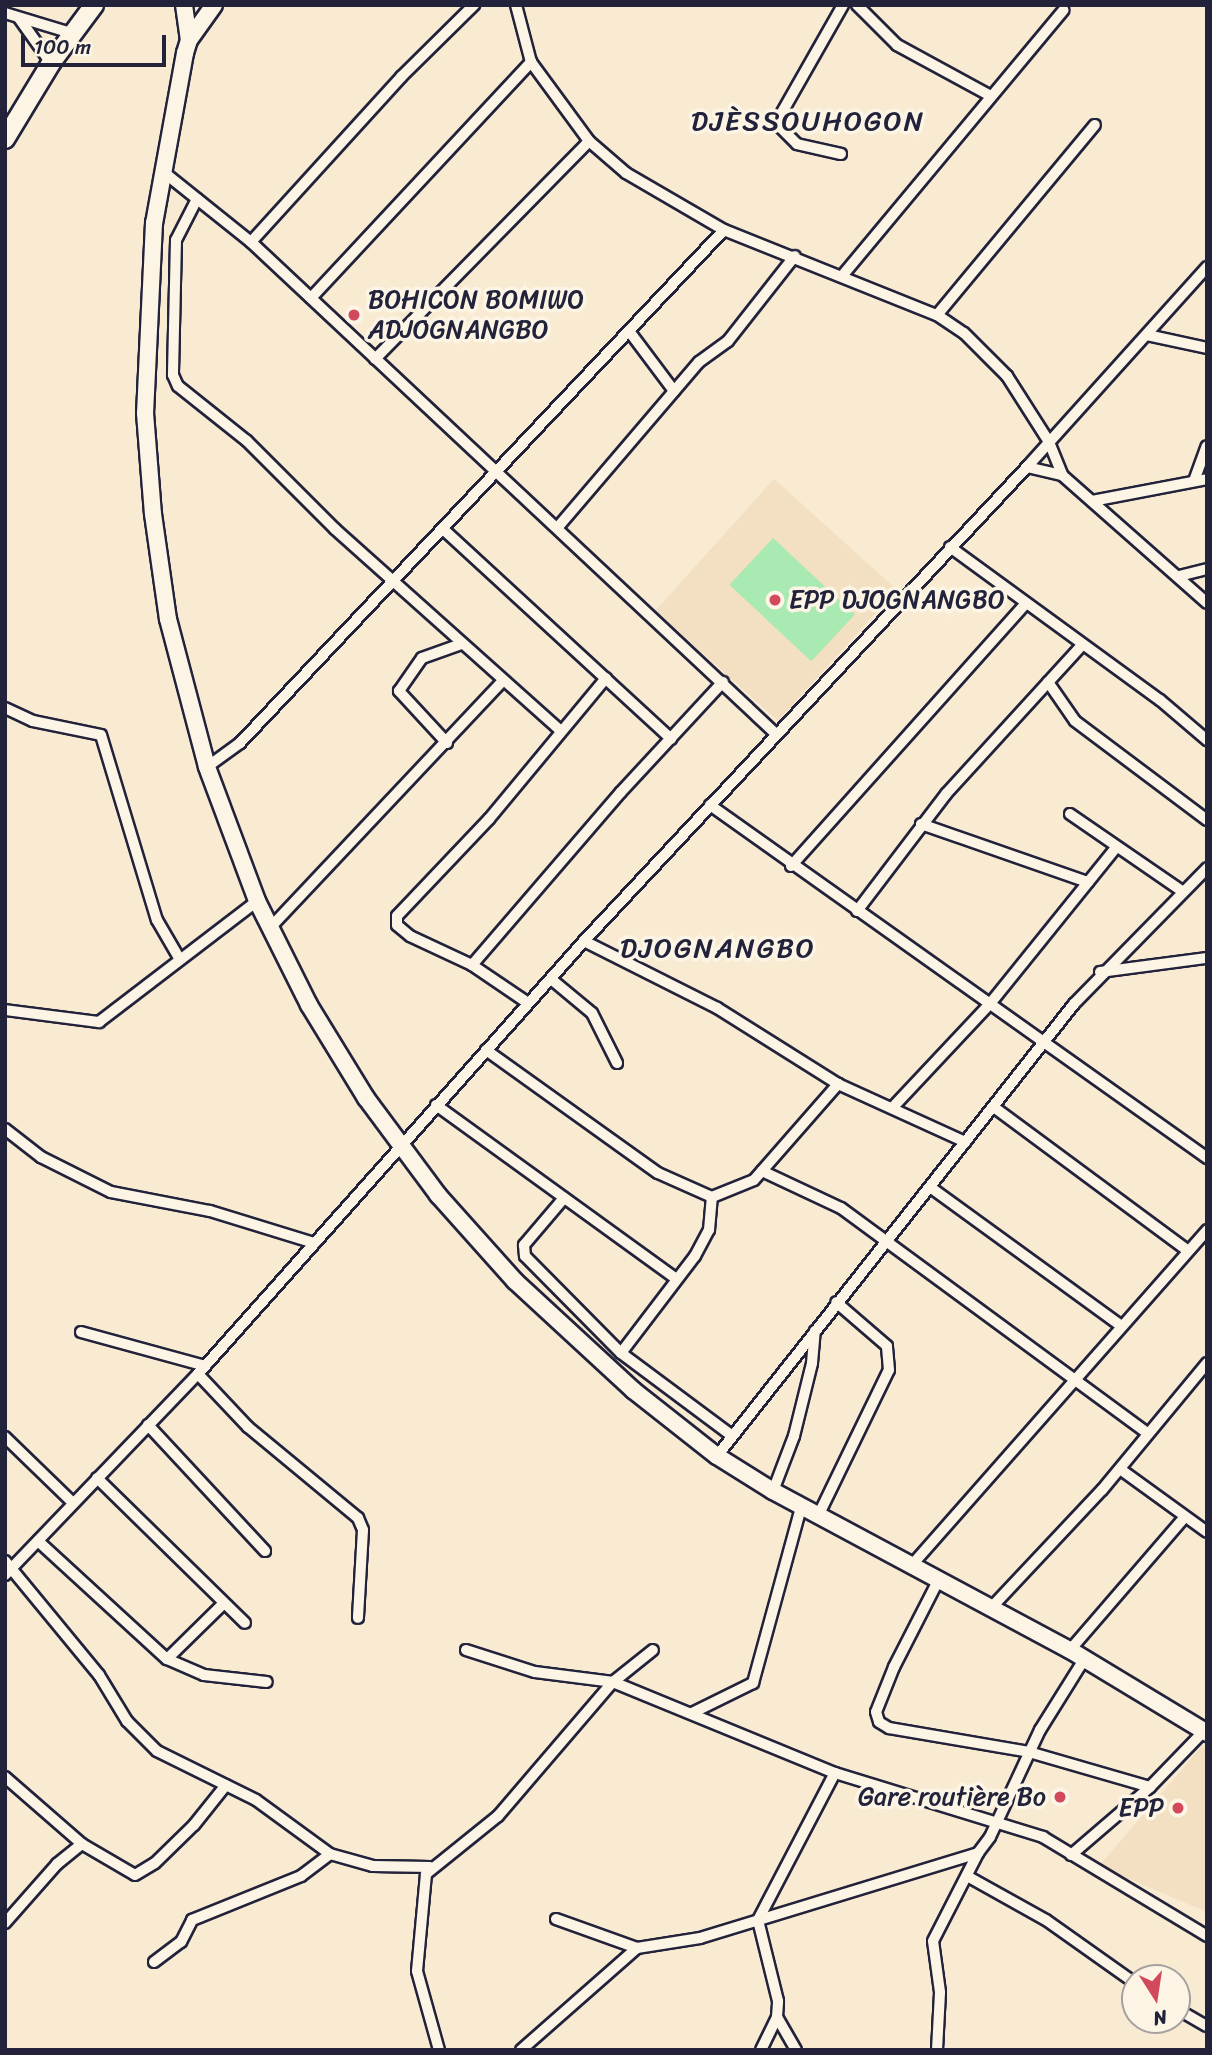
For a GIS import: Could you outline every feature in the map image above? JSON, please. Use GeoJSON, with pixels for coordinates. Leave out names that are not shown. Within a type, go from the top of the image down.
{"type":"FeatureCollection","features":[{"type":"Feature","properties":{"kind":"main road"},"geometry":{"type":"LineString","coordinates":[[5,139],[51,63],[94,5]]}},
{"type":"Feature","properties":{"kind":"main road"},"geometry":{"type":"LineString","coordinates":[[184,5],[189,40],[161,170],[148,277],[148,462],[168,619],[207,767],[257,901],[269,929],[335,1050],[400,1146],[487,1252],[599,1362],[717,1456],[801,1507],[1085,1658],[1206,1732]]}},
{"type":"Feature","properties":{"kind":"main road"},"geometry":{"type":"LineString","coordinates":[[189,40],[214,5]]}},
{"type":"Feature","properties":{"kind":"street"},"geometry":{"type":"LineString","coordinates":[[251,242],[401,77],[474,5]]}},
{"type":"Feature","properties":{"kind":"street"},"geometry":{"type":"LineString","coordinates":[[516,5],[531,62],[589,141],[626,173],[724,230],[795,256],[937,315],[964,333],[1007,376],[1049,442],[1062,475]]}},
{"type":"Feature","properties":{"kind":"street"},"geometry":{"type":"LineString","coordinates":[[841,154],[797,144],[776,123],[843,5]]}},
{"type":"Feature","properties":{"kind":"street"},"geometry":{"type":"LineString","coordinates":[[857,5],[897,44],[991,96]]}},
{"type":"Feature","properties":{"kind":"street"},"geometry":{"type":"LineString","coordinates":[[842,276],[1064,10]]}},
{"type":"Feature","properties":{"kind":"street"},"geometry":{"type":"LineString","coordinates":[[5,13],[71,33]]}},
{"type":"Feature","properties":{"kind":"street"},"geometry":{"type":"LineString","coordinates":[[19,18],[51,63]]}},
{"type":"Feature","properties":{"kind":"street"},"geometry":{"type":"LineString","coordinates":[[311,298],[531,62]]}},
{"type":"Feature","properties":{"kind":"street"},"geometry":{"type":"LineString","coordinates":[[937,315],[1095,125]]}},
{"type":"Feature","properties":{"kind":"street"},"geometry":{"type":"LineString","coordinates":[[375,359],[589,141]]}},
{"type":"Feature","properties":{"kind":"street"},"geometry":{"type":"LineString","coordinates":[[161,170],[251,242],[776,734]]}},
{"type":"Feature","properties":{"kind":"street"},"geometry":{"type":"LineString","coordinates":[[197,199],[176,240],[175,380],[247,441],[461,644],[560,730]]}},
{"type":"Feature","properties":{"kind":"street"},"geometry":{"type":"LineString","coordinates":[[207,767],[240,743],[724,230]]}},
{"type":"Feature","properties":{"kind":"street"},"geometry":{"type":"LineString","coordinates":[[558,527],[699,362],[728,341],[795,256]]}},
{"type":"Feature","properties":{"kind":"street"},"geometry":{"type":"LineString","coordinates":[[653,1650],[613,1682],[498,1816],[452,1856],[430,1867],[373,1866],[330,1854],[256,1800],[158,1751],[127,1721],[99,1675],[8,1568],[38,1541],[72,1502],[202,1370],[584,941],[1027,467],[1207,267]]}},
{"type":"Feature","properties":{"kind":"street"},"geometry":{"type":"LineString","coordinates":[[629,331],[674,391]]}},
{"type":"Feature","properties":{"kind":"street"},"geometry":{"type":"LineString","coordinates":[[1147,335],[1207,348]]}},
{"type":"Feature","properties":{"kind":"street"},"geometry":{"type":"LineString","coordinates":[[1194,481],[1207,446]]}},
{"type":"Feature","properties":{"kind":"street"},"geometry":{"type":"LineString","coordinates":[[1027,467],[1062,475],[1207,603]]}},
{"type":"Feature","properties":{"kind":"street"},"geometry":{"type":"LineString","coordinates":[[1093,501],[1207,480]]}},
{"type":"Feature","properties":{"kind":"street"},"geometry":{"type":"LineString","coordinates":[[443,530],[671,739]]}},
{"type":"Feature","properties":{"kind":"street"},"geometry":{"type":"LineString","coordinates":[[950,547],[1081,646],[1160,700],[1207,740]]}},
{"type":"Feature","properties":{"kind":"street"},"geometry":{"type":"LineString","coordinates":[[1179,576],[1207,569]]}},
{"type":"Feature","properties":{"kind":"street"},"geometry":{"type":"LineString","coordinates":[[791,866],[1025,604]]}},
{"type":"Feature","properties":{"kind":"street"},"geometry":{"type":"LineString","coordinates":[[447,743],[399,691],[422,658],[461,644]]}},
{"type":"Feature","properties":{"kind":"street"},"geometry":{"type":"LineString","coordinates":[[858,911],[922,824],[1081,646]]}},
{"type":"Feature","properties":{"kind":"street"},"geometry":{"type":"LineString","coordinates":[[528,1003],[472,965],[410,936],[397,925],[397,916],[489,819],[560,730],[606,678]]}},
{"type":"Feature","properties":{"kind":"street"},"geometry":{"type":"LineString","coordinates":[[269,929],[503,681]]}},
{"type":"Feature","properties":{"kind":"street"},"geometry":{"type":"LineString","coordinates":[[472,965],[723,682]]}},
{"type":"Feature","properties":{"kind":"street"},"geometry":{"type":"LineString","coordinates":[[1048,682],[1075,721],[1207,820]]}},
{"type":"Feature","properties":{"kind":"street"},"geometry":{"type":"LineString","coordinates":[[5,708],[33,720],[102,735],[157,920],[179,958]]}},
{"type":"Feature","properties":{"kind":"street"},"geometry":{"type":"LineString","coordinates":[[710,805],[791,866],[1207,1158]]}},
{"type":"Feature","properties":{"kind":"street"},"geometry":{"type":"LineString","coordinates":[[1070,814],[1115,849],[1182,891]]}},
{"type":"Feature","properties":{"kind":"street"},"geometry":{"type":"LineString","coordinates":[[922,824],[1088,882]]}},
{"type":"Feature","properties":{"kind":"street"},"geometry":{"type":"LineString","coordinates":[[894,1106],[989,1006],[1115,849]]}},
{"type":"Feature","properties":{"kind":"street"},"geometry":{"type":"LineString","coordinates":[[717,1456],[836,1302],[995,1108],[1100,972],[1207,867]]}},
{"type":"Feature","properties":{"kind":"street"},"geometry":{"type":"LineString","coordinates":[[5,1010],[53,1013],[96,1023],[257,901]]}},
{"type":"Feature","properties":{"kind":"street"},"geometry":{"type":"LineString","coordinates":[[584,941],[717,1008],[838,1084],[894,1106],[965,1142]]}},
{"type":"Feature","properties":{"kind":"street"},"geometry":{"type":"LineString","coordinates":[[1100,972],[1207,958]]}},
{"type":"Feature","properties":{"kind":"street"},"geometry":{"type":"LineString","coordinates":[[551,979],[592,1013],[617,1063]]}},
{"type":"Feature","properties":{"kind":"street"},"geometry":{"type":"LineString","coordinates":[[486,1050],[658,1173],[712,1197],[745,1186],[762,1171],[838,1084]]}},
{"type":"Feature","properties":{"kind":"street"},"geometry":{"type":"LineString","coordinates":[[436,1105],[676,1279]]}},
{"type":"Feature","properties":{"kind":"street"},"geometry":{"type":"LineString","coordinates":[[995,1108],[1187,1250]]}},
{"type":"Feature","properties":{"kind":"street"},"geometry":{"type":"LineString","coordinates":[[5,1129],[41,1157],[110,1192],[211,1211],[314,1243]]}},
{"type":"Feature","properties":{"kind":"street"},"geometry":{"type":"LineString","coordinates":[[762,1171],[841,1208],[887,1239],[1147,1433]]}},
{"type":"Feature","properties":{"kind":"street"},"geometry":{"type":"LineString","coordinates":[[930,1187],[1119,1325]]}},
{"type":"Feature","properties":{"kind":"street"},"geometry":{"type":"LineString","coordinates":[[621,1353],[704,1242],[712,1197]]}},
{"type":"Feature","properties":{"kind":"street"},"geometry":{"type":"LineString","coordinates":[[564,1198],[524,1245],[525,1256],[621,1353],[731,1435]]}},
{"type":"Feature","properties":{"kind":"street"},"geometry":{"type":"LineString","coordinates":[[911,1566],[1076,1380],[1119,1325],[1207,1230]]}},
{"type":"Feature","properties":{"kind":"street"},"geometry":{"type":"LineString","coordinates":[[818,1516],[889,1370],[887,1346],[836,1302]]}},
{"type":"Feature","properties":{"kind":"street"},"geometry":{"type":"LineString","coordinates":[[773,1491],[794,1436],[815,1331]]}},
{"type":"Feature","properties":{"kind":"street"},"geometry":{"type":"LineString","coordinates":[[81,1332],[202,1370],[248,1427],[358,1518],[363,1530],[358,1618]]}},
{"type":"Feature","properties":{"kind":"street"},"geometry":{"type":"LineString","coordinates":[[991,1608],[1120,1469],[1207,1363]]}},
{"type":"Feature","properties":{"kind":"street"},"geometry":{"type":"LineString","coordinates":[[148,1425],[265,1551]]}},
{"type":"Feature","properties":{"kind":"street"},"geometry":{"type":"LineString","coordinates":[[5,1437],[72,1502]]}},
{"type":"Feature","properties":{"kind":"street"},"geometry":{"type":"LineString","coordinates":[[1120,1469],[1207,1532]]}},
{"type":"Feature","properties":{"kind":"street"},"geometry":{"type":"LineString","coordinates":[[97,1478],[245,1623]]}},
{"type":"Feature","properties":{"kind":"street"},"geometry":{"type":"LineString","coordinates":[[692,1713],[753,1683],[801,1507]]}},
{"type":"Feature","properties":{"kind":"street"},"geometry":{"type":"LineString","coordinates":[[1070,1650],[1185,1517]]}},
{"type":"Feature","properties":{"kind":"street"},"geometry":{"type":"LineString","coordinates":[[38,1541],[167,1659],[204,1675],[267,1682]]}},
{"type":"Feature","properties":{"kind":"street"},"geometry":{"type":"LineString","coordinates":[[938,1581],[894,1667],[876,1712],[879,1722],[889,1728],[1029,1752],[1150,1787]]}},
{"type":"Feature","properties":{"kind":"street"},"geometry":{"type":"LineString","coordinates":[[167,1659],[223,1604]]}},
{"type":"Feature","properties":{"kind":"street"},"geometry":{"type":"LineString","coordinates":[[466,1650],[535,1672],[613,1682],[835,1773],[1043,1837],[1207,1936]]}},
{"type":"Feature","properties":{"kind":"street"},"geometry":{"type":"LineString","coordinates":[[937,2050],[940,1992],[933,1941],[978,1853],[998,1821],[1029,1752],[1085,1658]]}},
{"type":"Feature","properties":{"kind":"street"},"geometry":{"type":"LineString","coordinates":[[1071,1856],[1150,1787],[1206,1732]]}},
{"type":"Feature","properties":{"kind":"street"},"geometry":{"type":"LineString","coordinates":[[761,2050],[777,2017],[777,1994],[758,1920],[835,1773]]}},
{"type":"Feature","properties":{"kind":"street"},"geometry":{"type":"LineString","coordinates":[[5,1777],[82,1844],[130,1874],[142,1873],[194,1825],[226,1785]]}},
{"type":"Feature","properties":{"kind":"street"},"geometry":{"type":"LineString","coordinates":[[5,1923],[57,1864],[82,1844]]}},
{"type":"Feature","properties":{"kind":"street"},"geometry":{"type":"LineString","coordinates":[[556,1919],[637,1948],[701,1938],[978,1853]]}},
{"type":"Feature","properties":{"kind":"street"},"geometry":{"type":"LineString","coordinates":[[153,1962],[181,1942],[192,1920],[301,1875],[330,1854]]}},
{"type":"Feature","properties":{"kind":"street"},"geometry":{"type":"LineString","coordinates":[[430,1867],[417,1971],[439,2050]]}},
{"type":"Feature","properties":{"kind":"street"},"geometry":{"type":"LineString","coordinates":[[967,1876],[1046,1920],[1121,1973]]}},
{"type":"Feature","properties":{"kind":"street"},"geometry":{"type":"LineString","coordinates":[[521,2050],[637,1948]]}},
{"type":"Feature","properties":{"kind":"street"},"geometry":{"type":"LineString","coordinates":[[777,2017],[796,2050]]}},
{"type":"Feature","properties":{"kind":"street"},"geometry":{"type":"LineString","coordinates":[[1191,2017],[1207,2026]]}},
{"type":"Feature","properties":{"kind":"shaded area","name":"EPP DJOGNANGBO"},"geometry":{"type":"Polygon","coordinates":[[[774,479],[897,589],[778,721],[656,611],[774,479]]]}},
{"type":"Feature","properties":{"kind":"shaded area","name":"EPP"},"geometry":{"type":"Polygon","coordinates":[[[1202,1746],[1207,1751],[1207,1912],[1099,1866],[1202,1746]]]}},
{"type":"Feature","properties":{"kind":"green space"},"geometry":{"type":"Polygon","coordinates":[[[773,538],[855,614],[811,661],[729,585],[773,538]]]}},
{"type":"Feature","properties":{"kind":"place","name":"BOHICON BOMIWO ADJOGNANGBO"},"geometry":{"type":"Point","coordinates":[354,315]}},
{"type":"Feature","properties":{"kind":"place","name":"EPP DJOGNANGBO"},"geometry":{"type":"Point","coordinates":[775,600]}},
{"type":"Feature","properties":{"kind":"place","name":"Gare routière Bo"},"geometry":{"type":"Point","coordinates":[1060,1797]}},
{"type":"Feature","properties":{"kind":"place","name":"EPP"},"geometry":{"type":"Point","coordinates":[1178,1808]}},
{"type":"Feature","properties":{"kind":"district","name":"DJÈSSOUHOGON"},"geometry":{"type":"Point","coordinates":[808,121]}},
{"type":"Feature","properties":{"kind":"district","name":"DJOGNANGBO"},"geometry":{"type":"Point","coordinates":[718,948]}}]}
